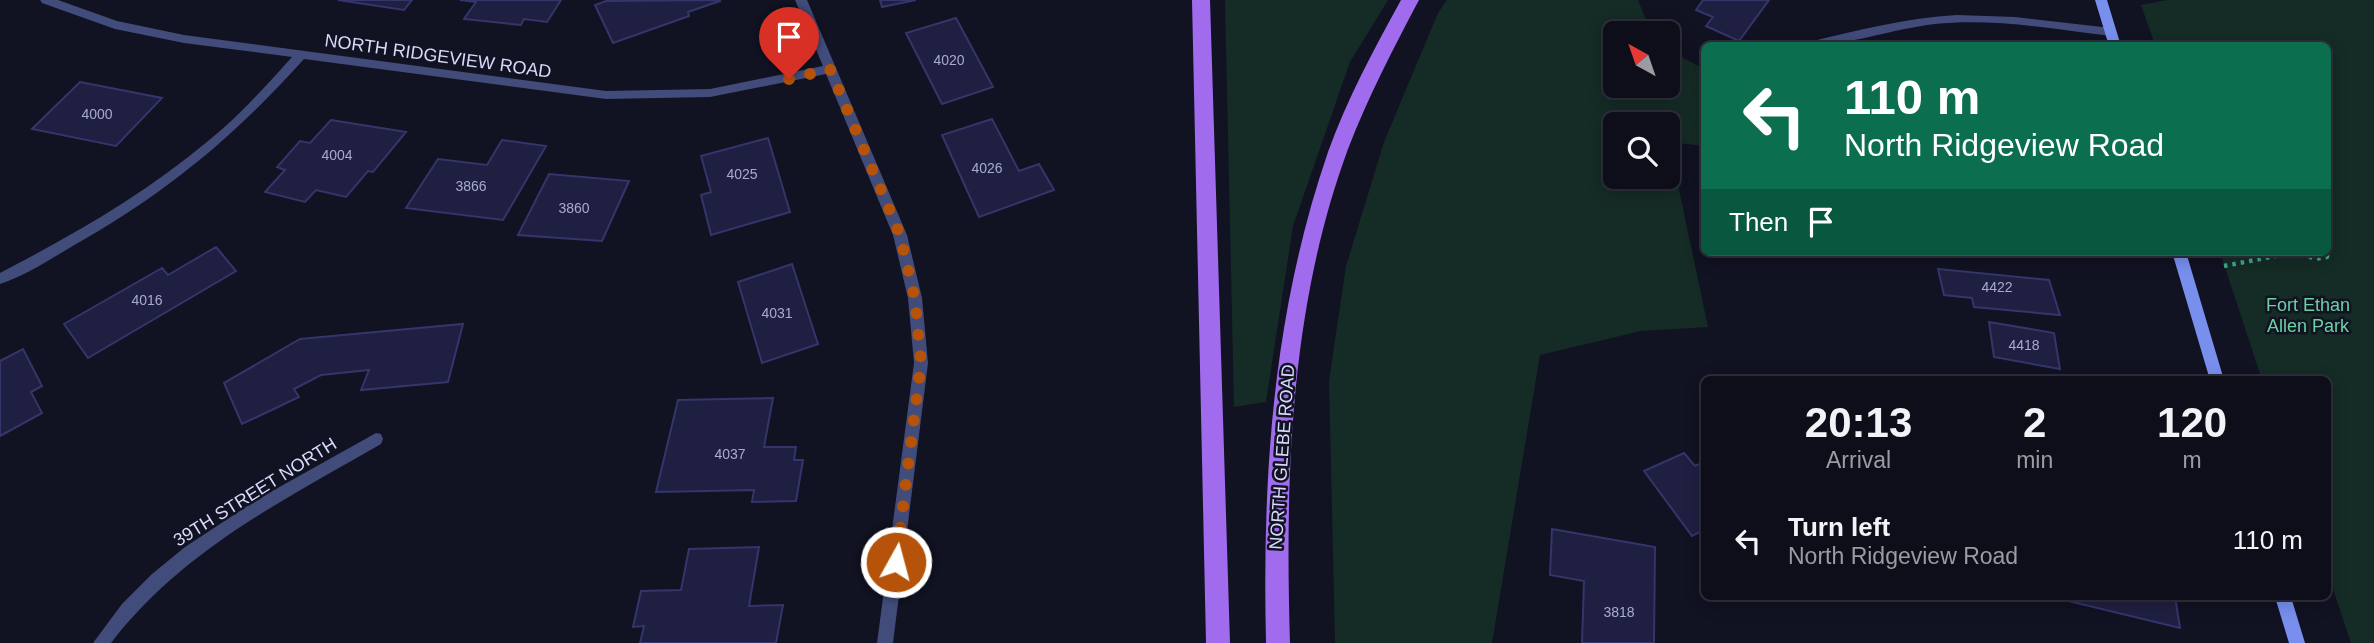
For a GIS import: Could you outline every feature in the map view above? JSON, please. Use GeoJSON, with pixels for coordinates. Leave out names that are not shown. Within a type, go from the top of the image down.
{"type":"FeatureCollection","features":[{"type":"Feature","properties":{"kind":"main road"},"geometry":{"type":"LineString","coordinates":[[1201,0],[1218,643]]}},
{"type":"Feature","properties":{"kind":"main road","name":"NORTH GLEBE ROAD"},"geometry":{"type":"LineString","coordinates":[[1278,643],[1275,545],[1279,436],[1300,286],[1326,185],[1350,118],[1371,69],[1410,0]]}},
{"type":"Feature","properties":{"kind":"street","name":"NORTH RIDGEVIEW ROAD"},"geometry":{"type":"LineString","coordinates":[[46,0],[149,34],[573,92],[643,96],[710,93],[830,69]]}},
{"type":"Feature","properties":{"kind":"street"},"geometry":{"type":"LineString","coordinates":[[801,0],[900,235],[919,329],[921,363],[885,643]]}},
{"type":"Feature","properties":{"kind":"street"},"geometry":{"type":"LineString","coordinates":[[2101,0],[2114,42]]}},
{"type":"Feature","properties":{"kind":"street"},"geometry":{"type":"LineString","coordinates":[[1827,42],[1901,26],[1955,19],[2001,20],[2111,32]]}},
{"type":"Feature","properties":{"kind":"street"},"geometry":{"type":"LineString","coordinates":[[0,279],[90,231],[159,187],[216,142],[301,55]]}},
{"type":"Feature","properties":{"kind":"street"},"geometry":{"type":"LineString","coordinates":[[2180,256],[2216,376]]}},
{"type":"Feature","properties":{"kind":"street","name":"39TH STREET NORTH"},"geometry":{"type":"LineString","coordinates":[[101,643],[135,601],[187,555],[246,516],[376,439]]}},
{"type":"Feature","properties":{"kind":"street"},"geometry":{"type":"LineString","coordinates":[[2284,600],[2297,643]]}},
{"type":"Feature","properties":{"kind":"path"},"geometry":{"type":"LineString","coordinates":[[2224,266],[2275,256]]}},
{"type":"Feature","properties":{"kind":"path"},"geometry":{"type":"LineString","coordinates":[[2309,256],[2323,259],[2328,256]]}},
{"type":"Feature","properties":{"kind":"green space"},"geometry":{"type":"Polygon","coordinates":[[[1225,0],[1388,0],[1350,62],[1293,226],[1266,402],[1234,407],[1225,0]]]}},
{"type":"Feature","properties":{"kind":"green space"},"geometry":{"type":"Polygon","coordinates":[[[1447,0],[1638,0],[1646,21],[1603,21],[1603,98],[1680,98],[1680,56],[1701,67],[1701,146],[1680,143],[1680,112],[1603,112],[1603,189],[1679,189],[1708,327],[1641,331],[1540,355],[1492,643],[1335,643],[1329,381],[1346,266],[1384,142],[1438,13],[1447,0]]]}},
{"type":"Feature","properties":{"kind":"green space","name":"Fort Ethan Allen Park"},"geometry":{"type":"Polygon","coordinates":[[[2167,0],[2374,0],[2374,643],[2351,643],[2331,583],[2331,376],[2261,376],[2221,256],[2331,256],[2331,42],[2154,42],[2141,5],[2167,0]]]}},
{"type":"Feature","properties":{"kind":"building"},"geometry":{"type":"Polygon","coordinates":[[[338,0],[412,0],[404,10],[338,0]]]}},
{"type":"Feature","properties":{"kind":"building"},"geometry":{"type":"Polygon","coordinates":[[[460,0],[561,0],[547,22],[524,19],[521,25],[464,19],[476,2],[460,0]]]}},
{"type":"Feature","properties":{"kind":"building"},"geometry":{"type":"Polygon","coordinates":[[[880,0],[916,0],[882,7],[880,0]]]}},
{"type":"Feature","properties":{"kind":"building"},"geometry":{"type":"Polygon","coordinates":[[[1703,0],[1769,0],[1739,41],[1706,26],[1713,17],[1696,10],[1703,0]]]}},
{"type":"Feature","properties":{"kind":"building"},"geometry":{"type":"Polygon","coordinates":[[[606,1],[720,1],[688,12],[689,16],[613,43],[595,5],[606,1]]]}},
{"type":"Feature","properties":{"kind":"building"},"geometry":{"type":"Polygon","coordinates":[[[956,18],[993,87],[942,104],[906,33],[956,18]]]}},
{"type":"Feature","properties":{"kind":"building"},"geometry":{"type":"Polygon","coordinates":[[[80,82],[162,98],[116,146],[32,129],[80,82]]]}},
{"type":"Feature","properties":{"kind":"building"},"geometry":{"type":"Polygon","coordinates":[[[992,119],[1019,171],[1039,164],[1054,190],[979,217],[942,135],[992,119]]]}},
{"type":"Feature","properties":{"kind":"building"},"geometry":{"type":"Polygon","coordinates":[[[331,120],[406,132],[373,172],[368,171],[346,197],[316,190],[305,202],[265,192],[285,170],[277,167],[300,141],[310,143],[331,120]]]}},
{"type":"Feature","properties":{"kind":"building"},"geometry":{"type":"Polygon","coordinates":[[[768,138],[790,212],[711,235],[701,195],[711,192],[701,156],[768,138]]]}},
{"type":"Feature","properties":{"kind":"building"},"geometry":{"type":"Polygon","coordinates":[[[502,140],[546,146],[503,220],[406,208],[438,159],[487,165],[502,140]]]}},
{"type":"Feature","properties":{"kind":"building"},"geometry":{"type":"Polygon","coordinates":[[[549,174],[629,181],[602,241],[518,235],[549,174]]]}},
{"type":"Feature","properties":{"kind":"building"},"geometry":{"type":"Polygon","coordinates":[[[216,247],[236,271],[88,358],[64,324],[162,268],[168,275],[216,247]]]}},
{"type":"Feature","properties":{"kind":"building"},"geometry":{"type":"Polygon","coordinates":[[[792,264],[818,344],[762,363],[738,282],[792,264]]]}},
{"type":"Feature","properties":{"kind":"building"},"geometry":{"type":"Polygon","coordinates":[[[1938,269],[2049,280],[2060,315],[1974,307],[1972,298],[1944,295],[1938,269]]]}},
{"type":"Feature","properties":{"kind":"building"},"geometry":{"type":"Polygon","coordinates":[[[1989,322],[2054,333],[2060,369],[1994,357],[1989,322]]]}},
{"type":"Feature","properties":{"kind":"building"},"geometry":{"type":"Polygon","coordinates":[[[463,324],[448,382],[361,390],[369,370],[321,375],[294,389],[299,397],[242,424],[224,383],[300,339],[463,324]]]}},
{"type":"Feature","properties":{"kind":"building"},"geometry":{"type":"Polygon","coordinates":[[[23,349],[42,386],[31,392],[42,413],[0,436],[0,361],[23,349]]]}},
{"type":"Feature","properties":{"kind":"building"},"geometry":{"type":"Polygon","coordinates":[[[773,398],[764,447],[796,447],[794,460],[803,460],[796,501],[752,502],[754,490],[656,492],[678,400],[773,398]]]}},
{"type":"Feature","properties":{"kind":"building"},"geometry":{"type":"Polygon","coordinates":[[[1684,453],[1695,466],[1701,463],[1701,532],[1692,536],[1644,471],[1684,453]]]}},
{"type":"Feature","properties":{"kind":"building"},"geometry":{"type":"Polygon","coordinates":[[[1552,529],[1655,547],[1654,643],[1582,643],[1584,581],[1550,575],[1552,529]]]}},
{"type":"Feature","properties":{"kind":"building"},"geometry":{"type":"Polygon","coordinates":[[[759,547],[749,606],[783,605],[776,643],[640,643],[644,626],[633,627],[641,591],[681,590],[689,549],[759,547]]]}},
{"type":"Feature","properties":{"kind":"building"},"geometry":{"type":"Polygon","coordinates":[[[2064,600],[2175,600],[2180,628],[2064,600]]]}},
{"type":"Feature","properties":{"kind":"route"},"geometry":{"type":"LineString","coordinates":[[789,79],[830,69],[890,208],[908,267],[915,299],[921,363],[896,562]]}}]}
